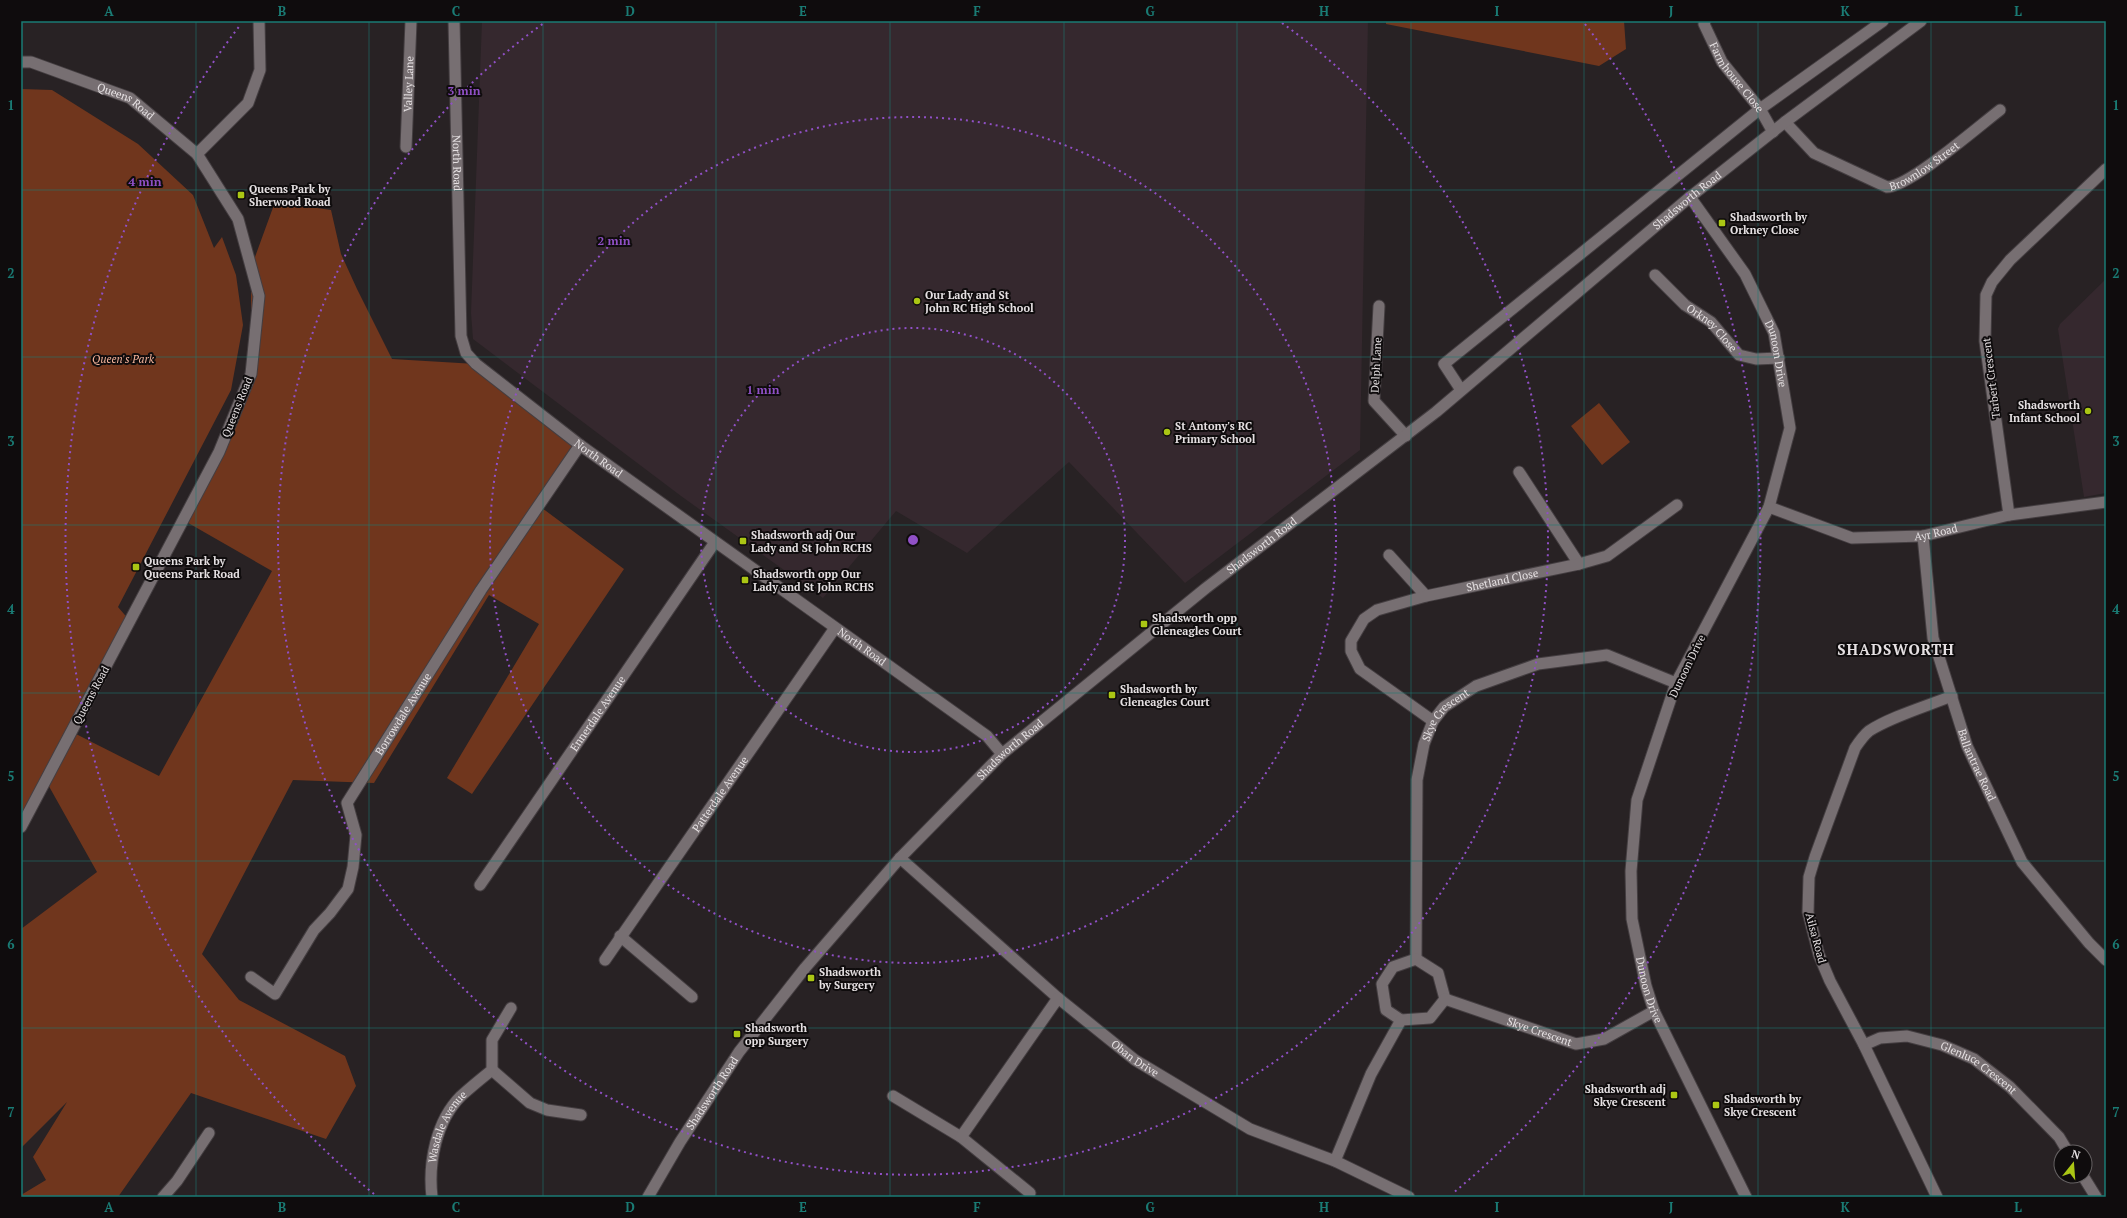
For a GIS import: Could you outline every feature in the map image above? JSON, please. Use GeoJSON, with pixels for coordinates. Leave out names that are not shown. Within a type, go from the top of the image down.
{"type":"FeatureCollection","features":[{"type":"Feature","properties":{"kind":"street"},"geometry":{"type":"LineString","coordinates":[[197,154],[248,103],[260,70],[259,21]]}},
{"type":"Feature","properties":{"kind":"street","name":"Valley Lane"},"geometry":{"type":"LineString","coordinates":[[406,147],[412,21]]}},
{"type":"Feature","properties":{"kind":"street","name":"North Road"},"geometry":{"type":"LineString","coordinates":[[454,21],[460,336],[466,353],[476,364],[580,445],[987,736],[1002,754]]}},
{"type":"Feature","properties":{"kind":"street","name":"Farmhouse Close"},"geometry":{"type":"LineString","coordinates":[[1705,21],[1704,24],[1722,62],[1760,109],[1773,132]]}},
{"type":"Feature","properties":{"kind":"street"},"geometry":{"type":"LineString","coordinates":[[1461,390],[1444,364],[1760,109],[1883,21]]}},
{"type":"Feature","properties":{"kind":"street","name":"Shadsworth Road"},"geometry":{"type":"LineString","coordinates":[[648,1197],[680,1142],[739,1052],[805,968],[900,858],[1002,754],[1206,588],[1406,436],[1690,197],[1785,122],[1921,21]]}},
{"type":"Feature","properties":{"kind":"street","name":"Queens Road"},"geometry":{"type":"LineString","coordinates":[[21,62],[31,62],[130,98],[197,154],[238,219],[259,296],[251,374],[219,452],[21,827]]}},
{"type":"Feature","properties":{"kind":"street","name":"Brownlow Street"},"geometry":{"type":"LineString","coordinates":[[1785,122],[1814,154],[1887,187],[1894,187],[1920,172],[2000,110]]}},
{"type":"Feature","properties":{"kind":"street","name":"Tarbert Crescent"},"geometry":{"type":"LineString","coordinates":[[2009,515],[1985,341],[1986,295],[1992,282],[2010,260],[2106,168]]}},
{"type":"Feature","properties":{"kind":"street","name":"Dunoon Drive"},"geometry":{"type":"LineString","coordinates":[[1690,197],[1745,274],[1774,333],[1790,428],[1769,507],[1676,683],[1637,800],[1631,871],[1632,919],[1646,986],[1654,1011],[1746,1197]]}},
{"type":"Feature","properties":{"kind":"street","name":"Orkney Close"},"geometry":{"type":"LineString","coordinates":[[1655,275],[1685,305],[1711,322],[1739,355],[1756,359],[1779,358]]}},
{"type":"Feature","properties":{"kind":"street","name":"Delph Lane"},"geometry":{"type":"LineString","coordinates":[[1379,306],[1374,401],[1406,436]]}},
{"type":"Feature","properties":{"kind":"street","name":"Borrowdale Avenue"},"geometry":{"type":"LineString","coordinates":[[251,977],[275,994],[314,930],[348,889],[353,868],[356,835],[347,804],[481,590],[580,445]]}},
{"type":"Feature","properties":{"kind":"street"},"geometry":{"type":"LineString","coordinates":[[1518,472],[1579,564]]}},
{"type":"Feature","properties":{"kind":"street","name":"Ayr Road"},"geometry":{"type":"LineString","coordinates":[[1769,507],[1852,538],[1923,536],[2009,515],[2106,502]]}},
{"type":"Feature","properties":{"kind":"street","name":"Shetland Close"},"geometry":{"type":"LineString","coordinates":[[1433,721],[1360,669],[1351,651],[1351,641],[1355,633],[1371,613],[1426,596],[1579,564],[1607,556],[1677,505]]}},
{"type":"Feature","properties":{"kind":"street","name":"Ballantrae Road"},"geometry":{"type":"LineString","coordinates":[[1923,536],[1933,638],[1967,746],[2022,862],[2089,943],[2106,960]]}},
{"type":"Feature","properties":{"kind":"street","name":"Ennerdale Avenue"},"geometry":{"type":"LineString","coordinates":[[480,884],[715,542]]}},
{"type":"Feature","properties":{"kind":"street"},"geometry":{"type":"LineString","coordinates":[[1389,555],[1426,596]]}},
{"type":"Feature","properties":{"kind":"street","name":"Patterdale Avenue"},"geometry":{"type":"LineString","coordinates":[[605,960],[620,936],[835,628]]}},
{"type":"Feature","properties":{"kind":"street","name":"Skye Crescent"},"geometry":{"type":"LineString","coordinates":[[1416,960],[1417,780],[1424,744],[1433,721],[1444,707],[1476,686],[1538,664],[1607,655],[1676,683]]}},
{"type":"Feature","properties":{"kind":"street","name":"Ailsa Road"},"geometry":{"type":"LineString","coordinates":[[1937,1197],[1864,1045],[1830,981],[1819,955],[1808,912],[1809,877],[1855,748],[1862,738],[1869,731],[1889,721],[1952,696]]}},
{"type":"Feature","properties":{"kind":"street","name":"Oban Drive"},"geometry":{"type":"LineString","coordinates":[[900,858],[1058,998],[1135,1060],[1250,1129],[1335,1161],[1409,1197]]}},
{"type":"Feature","properties":{"kind":"street"},"geometry":{"type":"LineString","coordinates":[[620,936],[692,997]]}},
{"type":"Feature","properties":{"kind":"street"},"geometry":{"type":"LineString","coordinates":[[1416,960],[1438,973],[1444,999],[1430,1018],[1401,1020],[1386,1010],[1382,984],[1393,967],[1416,960]]}},
{"type":"Feature","properties":{"kind":"street"},"geometry":{"type":"LineString","coordinates":[[961,1137],[1058,998]]}},
{"type":"Feature","properties":{"kind":"street","name":"Skye Crescent"},"geometry":{"type":"LineString","coordinates":[[1444,999],[1576,1044],[1604,1040],[1654,1011]]}},
{"type":"Feature","properties":{"kind":"street"},"geometry":{"type":"LineString","coordinates":[[511,1008],[492,1040],[492,1070],[530,1103],[547,1110],[581,1115]]}},
{"type":"Feature","properties":{"kind":"street"},"geometry":{"type":"LineString","coordinates":[[1335,1161],[1371,1074],[1401,1020]]}},
{"type":"Feature","properties":{"kind":"street","name":"Glenluce Crescent"},"geometry":{"type":"LineString","coordinates":[[1864,1045],[1880,1038],[1907,1036],[1942,1045],[1974,1059],[2010,1087],[2059,1137],[2063,1144]]}},
{"type":"Feature","properties":{"kind":"street","name":"Wasdale Avenue"},"geometry":{"type":"LineString","coordinates":[[432,1197],[430,1179],[434,1148],[444,1121],[460,1097],[492,1070]]}},
{"type":"Feature","properties":{"kind":"street"},"geometry":{"type":"LineString","coordinates":[[893,1096],[961,1137],[1030,1193]]}},
{"type":"Feature","properties":{"kind":"street"},"geometry":{"type":"LineString","coordinates":[[163,1197],[177,1181],[209,1133]]}},
{"type":"Feature","properties":{"kind":"street"},"geometry":{"type":"LineString","coordinates":[[2088,1184],[2096,1197]]}},
{"type":"Feature","properties":{"kind":"shaded area","name":"Our Lady and St John RC High School"},"geometry":{"type":"Polygon","coordinates":[[[482,21],[1368,21],[1360,450],[1185,583],[1069,462],[967,553],[896,511],[823,598],[681,496],[473,339],[471,313],[482,21]]]}},
{"type":"Feature","properties":{"kind":"shaded area","name":"Shadsworth Infant School"},"geometry":{"type":"Polygon","coordinates":[[[2106,279],[2106,493],[2084,497],[2058,329],[2060,324],[2106,279]]]}},
{"type":"Feature","properties":{"kind":"green space"},"geometry":{"type":"Polygon","coordinates":[[[1386,21],[1624,21],[1626,49],[1599,66],[1386,24],[1386,21]]]}},
{"type":"Feature","properties":{"kind":"green space","name":"Queen's Park"},"geometry":{"type":"Polygon","coordinates":[[[21,89],[52,90],[138,144],[193,195],[214,248],[222,237],[236,275],[243,325],[231,390],[118,607],[130,621],[72,732],[159,776],[272,571],[183,520],[251,374],[251,268],[275,202],[331,210],[341,254],[392,359],[476,364],[580,445],[542,508],[624,569],[472,794],[447,778],[539,624],[489,595],[374,783],[293,780],[202,954],[239,1000],[345,1056],[356,1086],[326,1139],[191,1093],[118,1197],[21,1197],[21,1195],[46,1180],[33,1157],[67,1102],[21,1148],[21,929],[97,872],[46,781],[21,827],[21,89]]]}},
{"type":"Feature","properties":{"kind":"green space"},"geometry":{"type":"Polygon","coordinates":[[[1599,403],[1630,442],[1602,465],[1571,426],[1599,403]]]}},
{"type":"Feature","properties":{"kind":"place","name":"Queens Park by Sherwood Road"},"geometry":{"type":"Point","coordinates":[241,195]}},
{"type":"Feature","properties":{"kind":"place","name":"Shadsworth by Orkney Close"},"geometry":{"type":"Point","coordinates":[1722,223]}},
{"type":"Feature","properties":{"kind":"place","name":"Our Lady and St John RC High School"},"geometry":{"type":"Point","coordinates":[917,301]}},
{"type":"Feature","properties":{"kind":"place","name":"Shadsworth Infant School"},"geometry":{"type":"Point","coordinates":[2088,411]}},
{"type":"Feature","properties":{"kind":"place","name":"St Antony's RC Primary School"},"geometry":{"type":"Point","coordinates":[1167,432]}},
{"type":"Feature","properties":{"kind":"place","name":"Shadsworth adj Our Lady and St John RCHS"},"geometry":{"type":"Point","coordinates":[743,541]}},
{"type":"Feature","properties":{"kind":"place","name":"Queens Park by Queens Park Road"},"geometry":{"type":"Point","coordinates":[136,567]}},
{"type":"Feature","properties":{"kind":"place","name":"Shadsworth opp Our Lady and St John RCHS"},"geometry":{"type":"Point","coordinates":[745,580]}},
{"type":"Feature","properties":{"kind":"place","name":"Shadsworth opp Gleneagles Court"},"geometry":{"type":"Point","coordinates":[1144,624]}},
{"type":"Feature","properties":{"kind":"place","name":"Shadsworth by Gleneagles Court"},"geometry":{"type":"Point","coordinates":[1112,695]}},
{"type":"Feature","properties":{"kind":"place","name":"Shadsworth by Surgery"},"geometry":{"type":"Point","coordinates":[811,978]}},
{"type":"Feature","properties":{"kind":"place","name":"Shadsworth opp Surgery"},"geometry":{"type":"Point","coordinates":[737,1034]}},
{"type":"Feature","properties":{"kind":"place","name":"Shadsworth adj Skye Crescent"},"geometry":{"type":"Point","coordinates":[1674,1095]}},
{"type":"Feature","properties":{"kind":"place","name":"Shadsworth by Skye Crescent"},"geometry":{"type":"Point","coordinates":[1716,1105]}},
{"type":"Feature","properties":{"kind":"district","name":"SHADSWORTH"},"geometry":{"type":"Point","coordinates":[1896,650]}}]}
